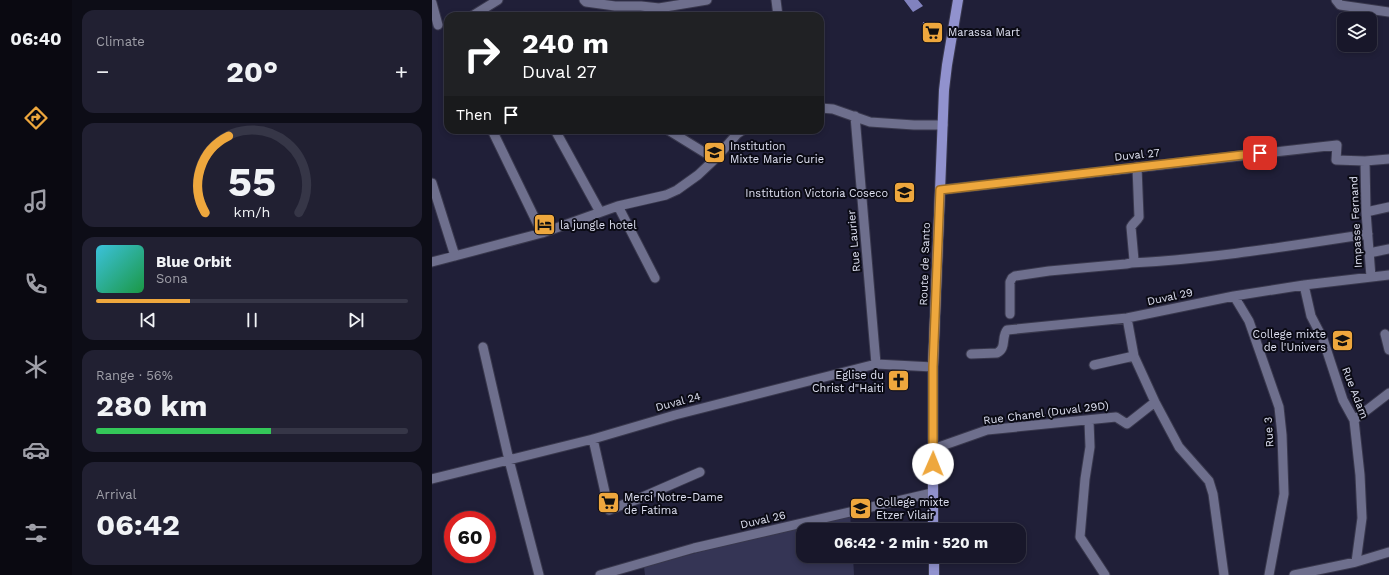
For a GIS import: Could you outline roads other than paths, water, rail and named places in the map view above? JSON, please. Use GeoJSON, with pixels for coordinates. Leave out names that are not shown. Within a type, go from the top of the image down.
{"type":"FeatureCollection","features":[{"type":"Feature","properties":{"kind":"main road","name":"Route de Santo"},"geometry":{"type":"LineString","coordinates":[[933,523],[933,367],[944,90],[958,0]]}},
{"type":"Feature","properties":{"kind":"main road"},"geometry":{"type":"LineString","coordinates":[[934,563],[934,575]]}},
{"type":"Feature","properties":{"kind":"street"},"geometry":{"type":"LineString","coordinates":[[478,12],[498,0]]}},
{"type":"Feature","properties":{"kind":"street"},"geometry":{"type":"LineString","coordinates":[[584,0],[586,2],[615,6],[659,8],[707,0]]}},
{"type":"Feature","properties":{"kind":"street"},"geometry":{"type":"LineString","coordinates":[[776,0],[778,12]]}},
{"type":"Feature","properties":{"kind":"street"},"geometry":{"type":"LineString","coordinates":[[1336,0],[1340,5],[1389,12]]}},
{"type":"Feature","properties":{"kind":"street"},"geometry":{"type":"LineString","coordinates":[[432,3],[438,25]]}},
{"type":"Feature","properties":{"kind":"street"},"geometry":{"type":"LineString","coordinates":[[824,108],[833,109],[870,122],[943,125]]}},
{"type":"Feature","properties":{"kind":"street","name":"Rue Laurier"},"geometry":{"type":"LineString","coordinates":[[855,116],[876,364]]}},
{"type":"Feature","properties":{"kind":"street"},"geometry":{"type":"LineString","coordinates":[[494,134],[542,233]]}},
{"type":"Feature","properties":{"kind":"street"},"geometry":{"type":"LineString","coordinates":[[557,134],[600,212]]}},
{"type":"Feature","properties":{"kind":"street"},"geometry":{"type":"LineString","coordinates":[[674,134],[715,159]]}},
{"type":"Feature","properties":{"kind":"street"},"geometry":{"type":"LineString","coordinates":[[432,262],[542,233],[618,206],[666,196],[698,175],[715,159],[737,134]]}},
{"type":"Feature","properties":{"kind":"street","name":"Duval 27"},"geometry":{"type":"LineString","coordinates":[[940,190],[1337,145]]}},
{"type":"Feature","properties":{"kind":"street","name":"Impasse Fernand"},"geometry":{"type":"LineString","coordinates":[[1337,145],[1336,160],[1365,161],[1366,212],[1371,277]]}},
{"type":"Feature","properties":{"kind":"street"},"geometry":{"type":"LineString","coordinates":[[1365,161],[1389,159]]}},
{"type":"Feature","properties":{"kind":"street"},"geometry":{"type":"LineString","coordinates":[[1131,263],[1134,260],[1131,227],[1132,224],[1138,220],[1139,216],[1137,167]]}},
{"type":"Feature","properties":{"kind":"street"},"geometry":{"type":"LineString","coordinates":[[432,182],[455,256]]}},
{"type":"Feature","properties":{"kind":"street"},"geometry":{"type":"LineString","coordinates":[[618,206],[655,278]]}},
{"type":"Feature","properties":{"kind":"street"},"geometry":{"type":"LineString","coordinates":[[1366,212],[1389,208]]}},
{"type":"Feature","properties":{"kind":"street"},"geometry":{"type":"LineString","coordinates":[[1010,314],[1010,282],[1015,276],[1049,271],[1228,254],[1368,234]]}},
{"type":"Feature","properties":{"kind":"street"},"geometry":{"type":"LineString","coordinates":[[1369,253],[1389,249]]}},
{"type":"Feature","properties":{"kind":"street","name":"Duval 29"},"geometry":{"type":"LineString","coordinates":[[971,354],[997,353],[1000,351],[1003,348],[1004,334],[1007,330],[1127,318],[1234,296],[1304,285],[1389,275]]}},
{"type":"Feature","properties":{"kind":"street","name":"Rue Adam"},"geometry":{"type":"LineString","coordinates":[[1304,285],[1311,316],[1323,339],[1343,400],[1354,420],[1360,475],[1362,518],[1356,562]]}},
{"type":"Feature","properties":{"kind":"street","name":"Rue 3"},"geometry":{"type":"LineString","coordinates":[[1234,296],[1250,321],[1280,407],[1284,494],[1268,575]]}},
{"type":"Feature","properties":{"kind":"street"},"geometry":{"type":"LineString","coordinates":[[1127,318],[1134,356],[1155,402],[1179,447],[1209,480],[1213,494],[1224,575]]}},
{"type":"Feature","properties":{"kind":"street"},"geometry":{"type":"LineString","coordinates":[[1385,334],[1389,350]]}},
{"type":"Feature","properties":{"kind":"street"},"geometry":{"type":"LineString","coordinates":[[483,347],[509,460],[539,575]]}},
{"type":"Feature","properties":{"kind":"street"},"geometry":{"type":"LineString","coordinates":[[1094,365],[1134,356]]}},
{"type":"Feature","properties":{"kind":"street","name":"Duval 24"},"geometry":{"type":"LineString","coordinates":[[432,479],[593,439],[675,414],[876,364],[933,367]]}},
{"type":"Feature","properties":{"kind":"street"},"geometry":{"type":"LineString","coordinates":[[1354,420],[1389,392]]}},
{"type":"Feature","properties":{"kind":"street","name":"Rue Chanel (Duval 29D)"},"geometry":{"type":"LineString","coordinates":[[934,450],[987,430],[1116,417],[1127,424],[1155,402]]}},
{"type":"Feature","properties":{"kind":"street"},"geometry":{"type":"LineString","coordinates":[[1089,420],[1090,446],[1085,479],[1080,536],[1105,575]]}},
{"type":"Feature","properties":{"kind":"street"},"geometry":{"type":"LineString","coordinates":[[593,439],[609,510],[700,472]]}},
{"type":"Feature","properties":{"kind":"street","name":"Duval 26"},"geometry":{"type":"LineString","coordinates":[[600,575],[694,548],[932,493]]}},
{"type":"Feature","properties":{"kind":"street"},"geometry":{"type":"LineString","coordinates":[[1294,575],[1356,562],[1389,552]]}},
{"type":"Feature","properties":{"kind":"place","name":"Marassa Mart"},"geometry":{"type":"Point","coordinates":[932,32]}},
{"type":"Feature","properties":{"kind":"place","name":"Institution Mixte Marie Curie"},"geometry":{"type":"Point","coordinates":[714,152]}},
{"type":"Feature","properties":{"kind":"place","name":"Institution Victoria Coseco"},"geometry":{"type":"Point","coordinates":[904,193]}},
{"type":"Feature","properties":{"kind":"place","name":"la jungle hotel"},"geometry":{"type":"Point","coordinates":[544,225]}},
{"type":"Feature","properties":{"kind":"place","name":"College mixte de l'Univers"},"geometry":{"type":"Point","coordinates":[1342,340]}},
{"type":"Feature","properties":{"kind":"place","name":"Eglise du Christ d\"Haiti"},"geometry":{"type":"Point","coordinates":[899,381]}},
{"type":"Feature","properties":{"kind":"place","name":"Merci Notre-Dame de Fatima"},"geometry":{"type":"Point","coordinates":[609,503]}},
{"type":"Feature","properties":{"kind":"place","name":"College mixte Etzer Vilair"},"geometry":{"type":"Point","coordinates":[861,508]}}]}
